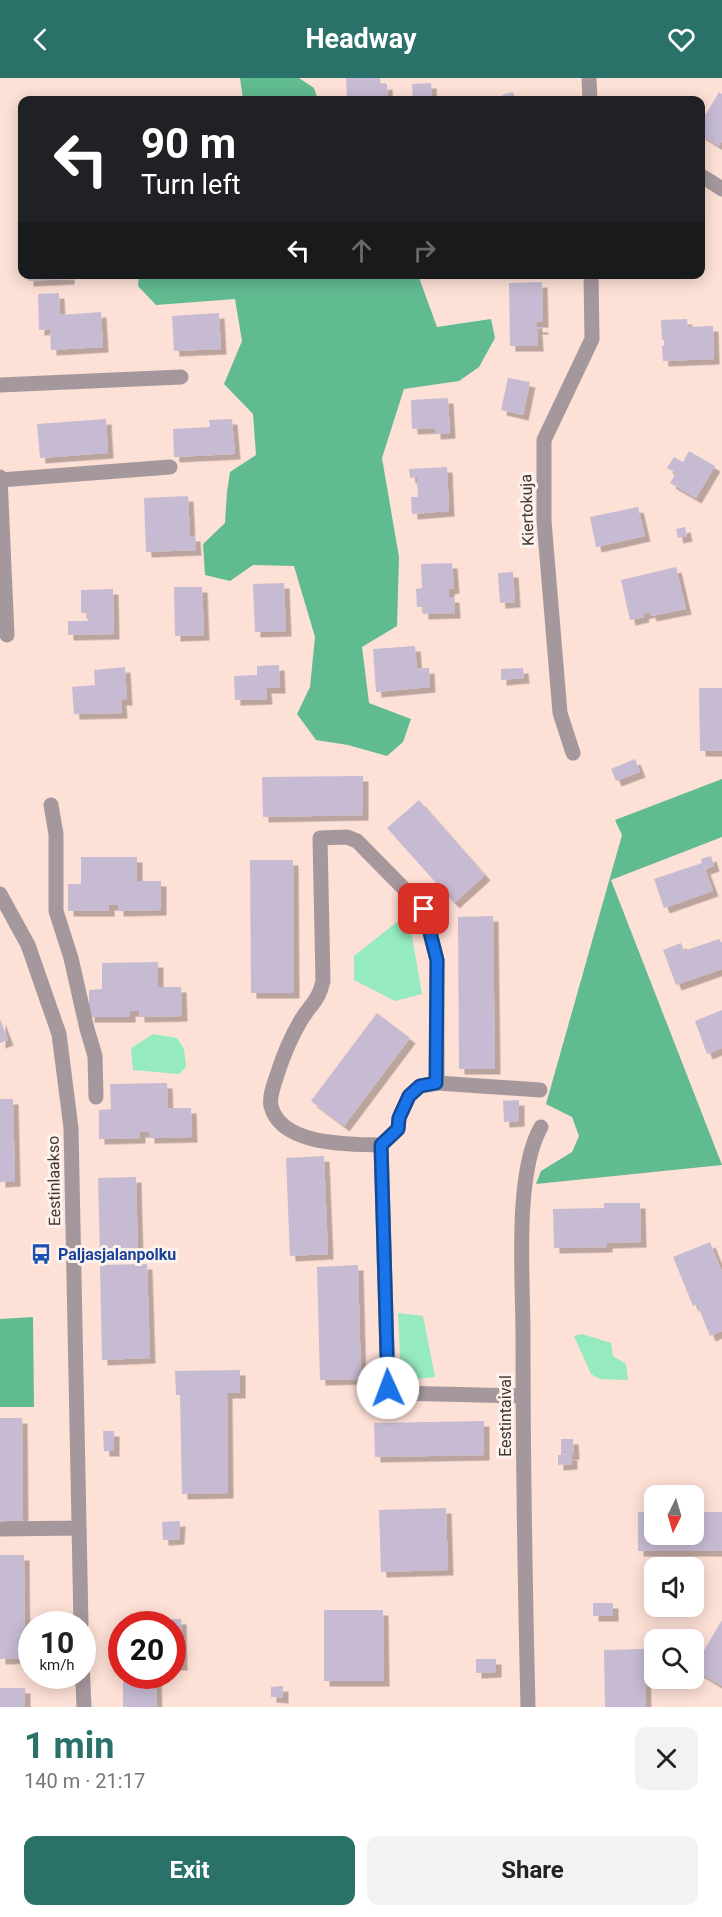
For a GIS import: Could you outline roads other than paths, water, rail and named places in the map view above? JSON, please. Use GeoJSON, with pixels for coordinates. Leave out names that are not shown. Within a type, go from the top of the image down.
{"type":"FeatureCollection","features":[{"type":"Feature","properties":{"kind":"street"},"geometry":{"type":"LineString","coordinates":[[589,78],[590,96]]}},
{"type":"Feature","properties":{"kind":"street"},"geometry":{"type":"LineString","coordinates":[[705,178],[722,189]]}},
{"type":"Feature","properties":{"kind":"street","name":"Kiertokuja"},"geometry":{"type":"LineString","coordinates":[[573,753],[560,713],[544,521],[544,440],[592,339],[591,279]]}},
{"type":"Feature","properties":{"kind":"street"},"geometry":{"type":"LineString","coordinates":[[0,385],[182,377]]}},
{"type":"Feature","properties":{"kind":"street"},"geometry":{"type":"LineString","coordinates":[[7,635],[0,479],[170,467]]}},
{"type":"Feature","properties":{"kind":"street"},"geometry":{"type":"LineString","coordinates":[[51,805],[56,834],[56,912],[71,958],[95,1056],[96,1096]]}},
{"type":"Feature","properties":{"kind":"street"},"geometry":{"type":"LineString","coordinates":[[436,1083],[437,960],[424,909],[357,841],[347,837],[320,838],[323,981],[320,995],[301,1020],[283,1055],[270,1104],[276,1119],[285,1128],[302,1137],[338,1143],[381,1145],[398,1129],[399,1118],[409,1096],[420,1086],[436,1083],[540,1090]]}},
{"type":"Feature","properties":{"kind":"street","name":"Eestinlaakso"},"geometry":{"type":"LineString","coordinates":[[0,894],[28,945],[59,1034],[71,1128],[81,1611]]}},
{"type":"Feature","properties":{"kind":"street","name":"Eestintaival"},"geometry":{"type":"LineString","coordinates":[[528,1707],[523,1396],[523,1198],[534,1139],[540,1127]]}},
{"type":"Feature","properties":{"kind":"street"},"geometry":{"type":"LineString","coordinates":[[381,1145],[388,1388],[396,1393],[523,1396]]}},
{"type":"Feature","properties":{"kind":"street"},"geometry":{"type":"LineString","coordinates":[[0,1528],[79,1528]]}},
{"type":"Feature","properties":{"kind":"street"},"geometry":{"type":"LineString","coordinates":[[83,1689],[84,1707]]}},
{"type":"Feature","properties":{"kind":"place","name":"Paljasjalanpolku"},"geometry":{"type":"Point","coordinates":[41,1254]}}]}
